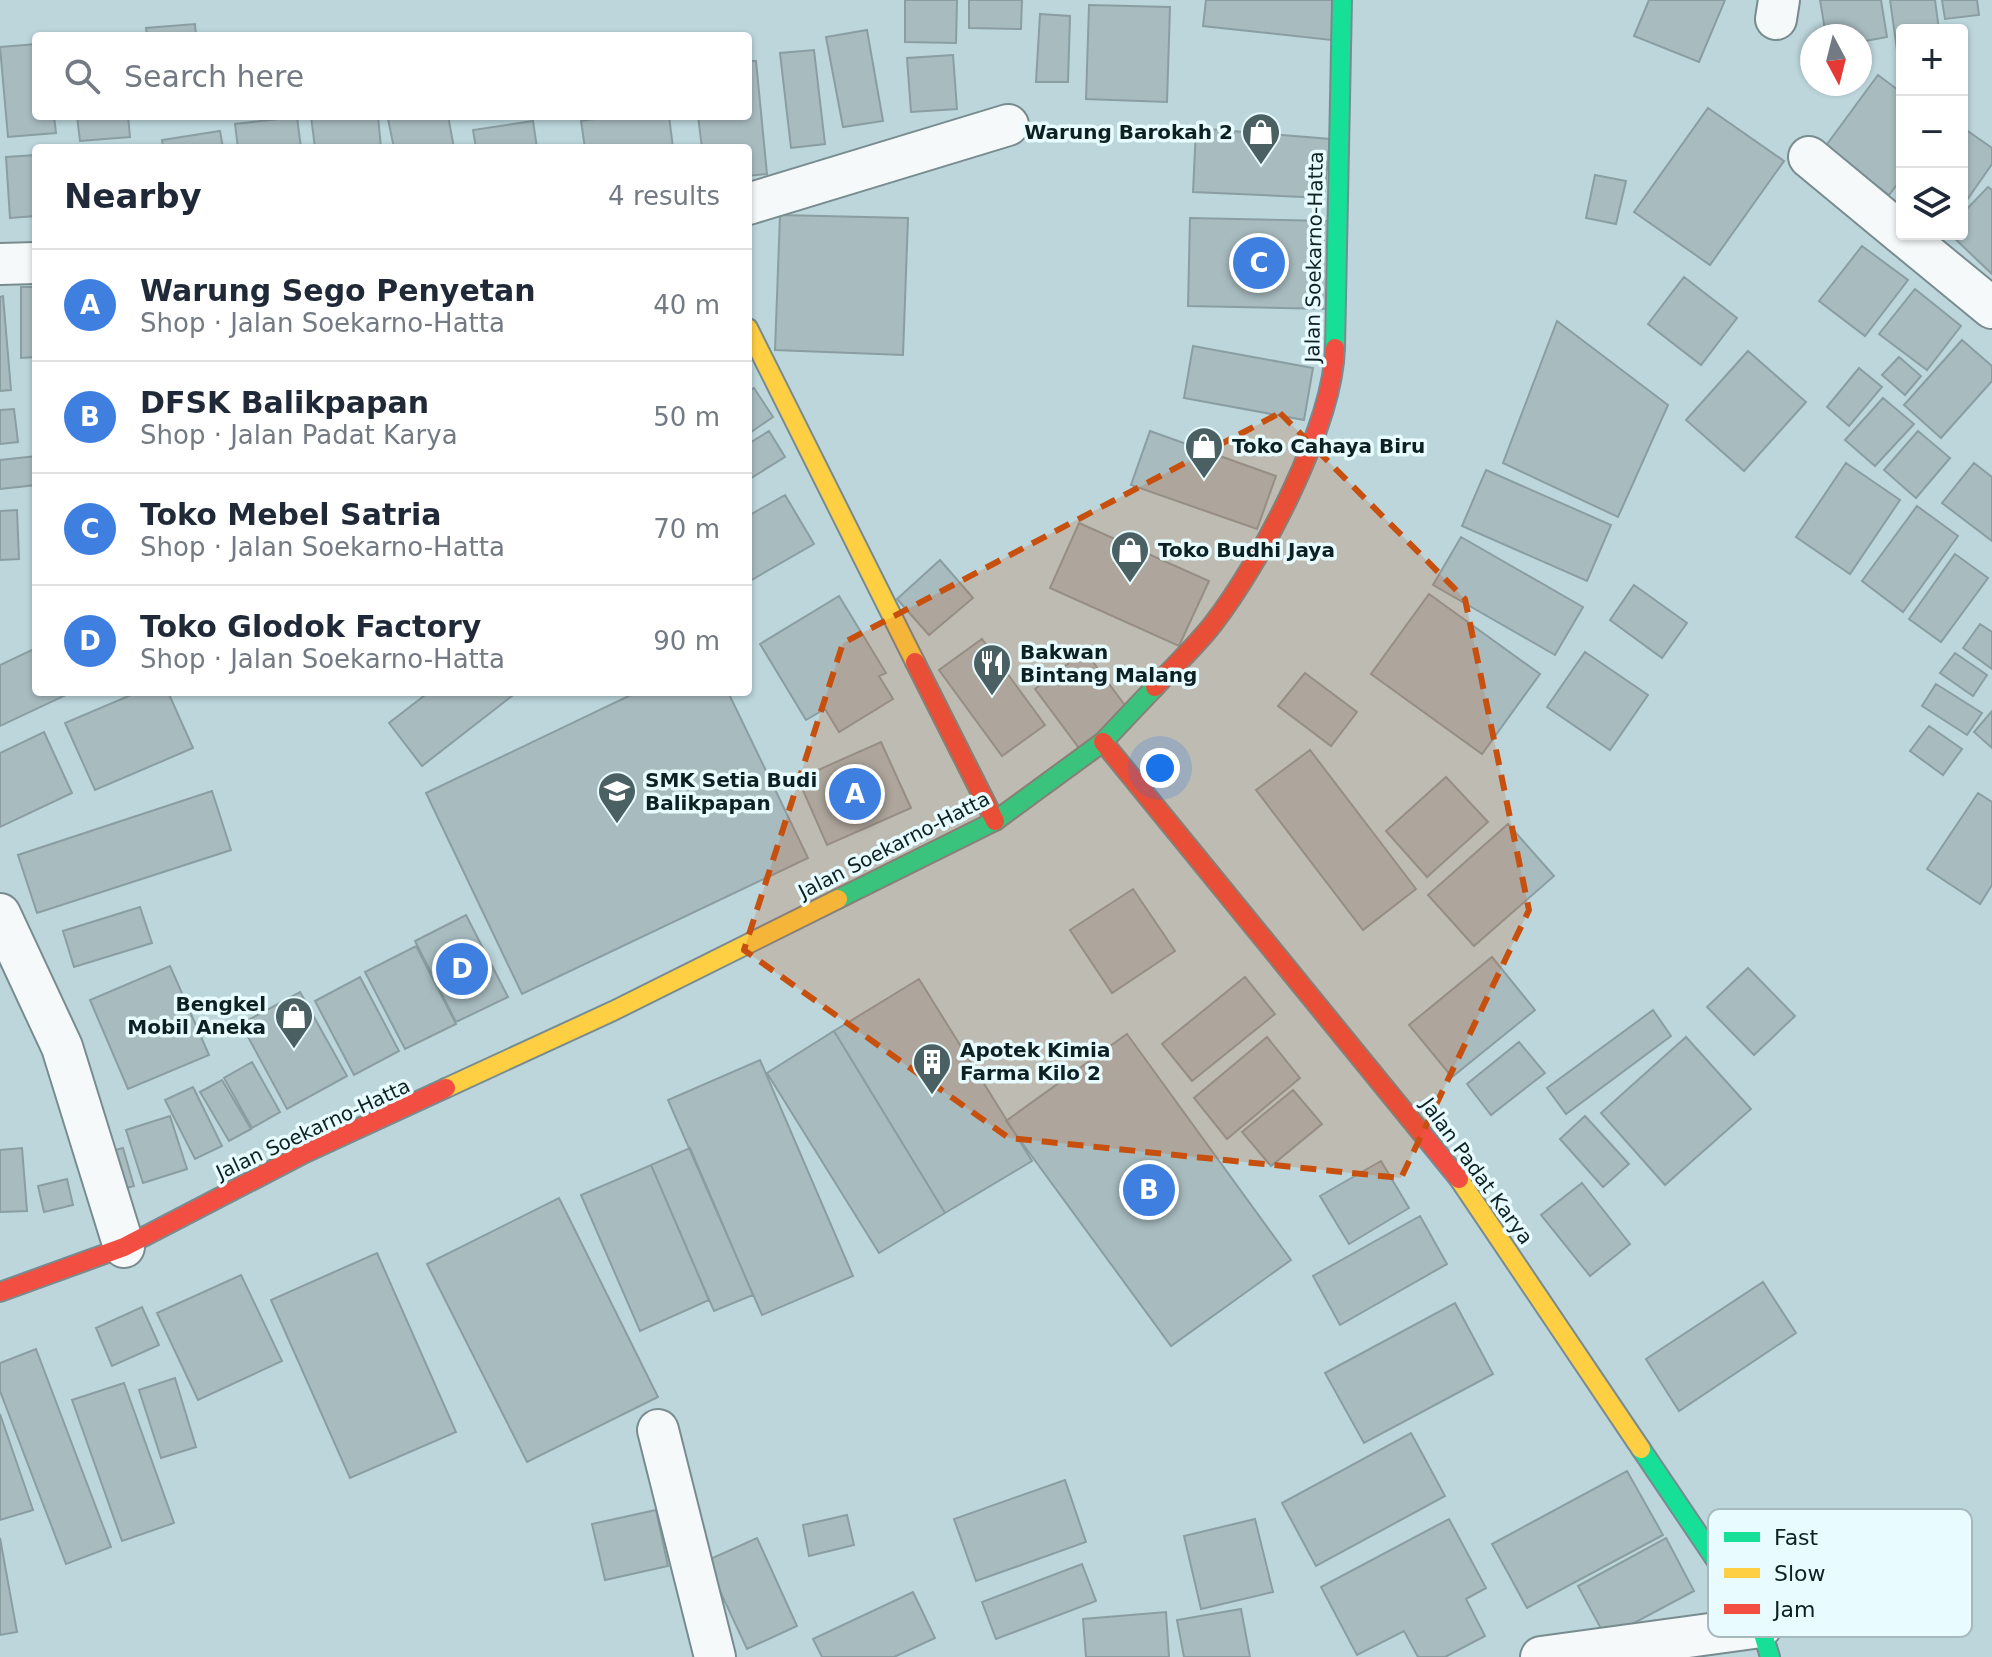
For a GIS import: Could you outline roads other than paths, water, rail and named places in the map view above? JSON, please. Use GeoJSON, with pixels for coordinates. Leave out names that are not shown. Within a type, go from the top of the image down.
{"type":"FeatureCollection","features":[{"type":"Feature","properties":{"kind":"main road","name":"Jalan Soekarno-Hatta"},"geometry":{"type":"LineString","coordinates":[[0,1292],[124,1247],[305,1153],[613,1011],[995,821],[1103,742],[1213,624],[1287,505],[1334,376],[1342,0]]}},
{"type":"Feature","properties":{"kind":"main road"},"geometry":{"type":"LineString","coordinates":[[752,336],[995,821]]}},
{"type":"Feature","properties":{"kind":"main road","name":"Jalan Padat Karya"},"geometry":{"type":"LineString","coordinates":[[1103,742],[1443,1155],[1708,1556]]}},
{"type":"Feature","properties":{"kind":"street"},"geometry":{"type":"LineString","coordinates":[[752,203],[1008,125]]}},
{"type":"Feature","properties":{"kind":"street"},"geometry":{"type":"LineString","coordinates":[[1809,157],[1896,229]]}},
{"type":"Feature","properties":{"kind":"street"},"geometry":{"type":"LineString","coordinates":[[1909,240],[1992,308]]}},
{"type":"Feature","properties":{"kind":"street"},"geometry":{"type":"LineString","coordinates":[[0,264],[32,263]]}},
{"type":"Feature","properties":{"kind":"street"},"geometry":{"type":"LineString","coordinates":[[0,914],[62,1047],[124,1247]]}},
{"type":"Feature","properties":{"kind":"street"},"geometry":{"type":"LineString","coordinates":[[658,1430],[715,1657]]}},
{"type":"Feature","properties":{"kind":"street"},"geometry":{"type":"LineString","coordinates":[[1541,1657],[1765,1642]]}},
{"type":"Feature","properties":{"kind":"place","name":"Warung Barokah 2"},"geometry":{"type":"Point","coordinates":[1261,166]}},
{"type":"Feature","properties":{"kind":"place","name":"Toko Mebel Satria"},"geometry":{"type":"Point","coordinates":[1259,263]}},
{"type":"Feature","properties":{"kind":"place","name":"Toko Cahaya Biru"},"geometry":{"type":"Point","coordinates":[1204,480]}},
{"type":"Feature","properties":{"kind":"place","name":"Toko Budhi Jaya"},"geometry":{"type":"Point","coordinates":[1130,584]}},
{"type":"Feature","properties":{"kind":"place","name":"Bakwan Bintang Malang"},"geometry":{"type":"Point","coordinates":[992,697]}},
{"type":"Feature","properties":{"kind":"place","name":"Warung Sego Penyetan"},"geometry":{"type":"Point","coordinates":[855,794]}},
{"type":"Feature","properties":{"kind":"place","name":"SMK Setia Budi Balikpapan"},"geometry":{"type":"Point","coordinates":[617,825]}},
{"type":"Feature","properties":{"kind":"place","name":"Toko Glodok Factory"},"geometry":{"type":"Point","coordinates":[462,969]}},
{"type":"Feature","properties":{"kind":"place","name":"Bengkel Mobil Aneka"},"geometry":{"type":"Point","coordinates":[294,1050]}},
{"type":"Feature","properties":{"kind":"place","name":"Apotek Kimia Farma Kilo 2"},"geometry":{"type":"Point","coordinates":[932,1096]}},
{"type":"Feature","properties":{"kind":"place","name":"DFSK Balikpapan"},"geometry":{"type":"Point","coordinates":[1149,1190]}}]}
